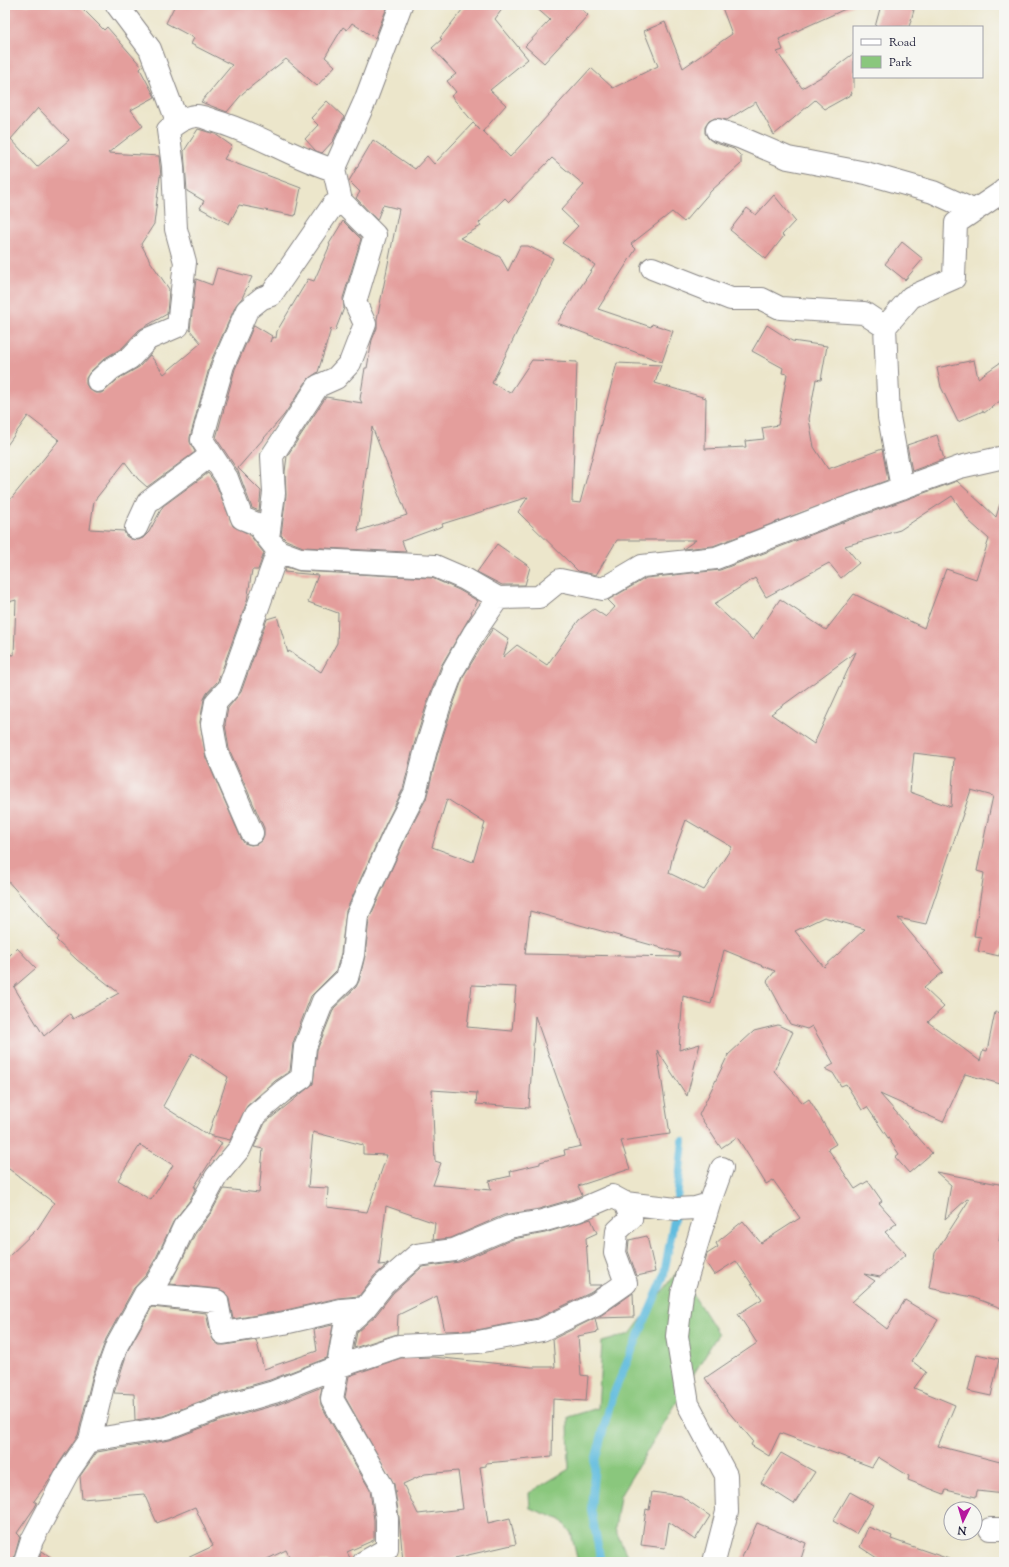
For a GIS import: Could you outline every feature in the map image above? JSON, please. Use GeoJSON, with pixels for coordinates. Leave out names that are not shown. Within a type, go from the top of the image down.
{"type":"FeatureCollection","features":[{"type":"Feature","properties":{"kind":"street"},"geometry":{"type":"LineString","coordinates":[[117,5],[150,49],[177,121]]}},
{"type":"Feature","properties":{"kind":"street"},"geometry":{"type":"LineString","coordinates":[[252,833],[217,753],[212,724],[216,702],[229,688],[273,544],[274,493],[272,456],[318,386],[336,378],[350,363],[365,324],[356,302],[375,235],[341,201],[334,170],[366,101],[401,5]]}},
{"type":"Feature","properties":{"kind":"street"},"geometry":{"type":"LineString","coordinates":[[98,381],[111,368],[130,358],[148,339],[178,326],[185,262],[176,230],[173,166],[168,130],[177,121],[197,116],[226,124],[277,145],[314,164],[334,170]]}},
{"type":"Feature","properties":{"kind":"street"},"geometry":{"type":"LineString","coordinates":[[717,130],[739,137],[788,158],[866,173],[933,192],[974,211]]}},
{"type":"Feature","properties":{"kind":"street"},"geometry":{"type":"LineString","coordinates":[[902,488],[889,417],[885,326],[910,297],[954,278],[956,222],[1004,190]]}},
{"type":"Feature","properties":{"kind":"street"},"geometry":{"type":"LineString","coordinates":[[341,201],[333,205],[271,295],[262,298],[247,310],[224,365],[202,440],[227,478],[242,518],[257,524],[273,544],[300,559],[435,566],[465,579],[498,598],[539,597],[560,580],[603,588],[642,566],[716,558],[843,509],[960,467],[1004,457]]}},
{"type":"Feature","properties":{"kind":"street"},"geometry":{"type":"LineString","coordinates":[[652,268],[731,299],[762,299],[780,308],[864,313],[885,326]]}},
{"type":"Feature","properties":{"kind":"street"},"geometry":{"type":"LineString","coordinates":[[136,528],[148,502],[211,455]]}},
{"type":"Feature","properties":{"kind":"street"},"geometry":{"type":"LineString","coordinates":[[25,1562],[32,1540],[68,1472],[90,1440],[104,1381],[117,1345],[145,1294],[156,1283],[167,1264],[184,1227],[200,1207],[216,1177],[240,1148],[255,1115],[283,1091],[302,1078],[305,1047],[323,1001],[347,978],[353,955],[357,916],[396,828],[415,793],[426,749],[440,704],[453,670],[474,633],[498,598]]}},
{"type":"Feature","properties":{"kind":"street"},"geometry":{"type":"LineString","coordinates":[[714,1562],[727,1512],[726,1475],[688,1404],[677,1336],[682,1294],[709,1204],[722,1168]]}},
{"type":"Feature","properties":{"kind":"street"},"geometry":{"type":"LineString","coordinates":[[364,1562],[386,1549],[388,1519],[382,1486],[332,1399],[345,1326],[365,1308],[384,1284],[417,1255],[454,1250],[509,1227],[542,1221],[577,1211],[612,1196],[625,1203],[676,1209],[695,1208],[709,1204]]}},
{"type":"Feature","properties":{"kind":"street"},"geometry":{"type":"LineString","coordinates":[[90,1440],[166,1428],[218,1408],[274,1392],[337,1367],[399,1346],[478,1342],[542,1330],[596,1304],[626,1283],[615,1253],[617,1232],[631,1218],[625,1203]]}},
{"type":"Feature","properties":{"kind":"street"},"geometry":{"type":"LineString","coordinates":[[145,1294],[217,1301],[223,1333],[284,1324],[341,1310],[365,1308]]}},
{"type":"Feature","properties":{"kind":"green space"},"geometry":{"type":"Polygon","coordinates":[[[678,1271],[718,1334],[620,1496],[615,1529],[630,1562],[578,1562],[571,1533],[561,1520],[530,1508],[529,1493],[569,1469],[568,1417],[598,1408],[602,1342],[630,1334],[678,1271]]]}},
{"type":"Feature","properties":{"kind":"building"},"geometry":{"type":"Polygon","coordinates":[[[5,5],[79,5],[104,30],[107,27],[142,67],[140,69],[155,97],[131,110],[143,126],[108,153],[159,156],[161,177],[160,176],[154,224],[141,244],[150,261],[169,289],[167,314],[139,330],[122,348],[105,358],[90,372],[86,378],[86,384],[89,389],[95,393],[101,393],[118,379],[139,367],[150,355],[164,374],[201,343],[190,330],[196,279],[212,285],[217,268],[252,277],[242,298],[236,305],[211,361],[190,437],[190,442],[195,452],[147,487],[138,479],[125,462],[94,501],[90,529],[124,531],[126,536],[131,539],[138,540],[143,538],[149,532],[163,506],[208,473],[216,484],[233,526],[249,534],[264,553],[258,570],[252,570],[247,601],[218,681],[207,693],[204,699],[200,722],[206,758],[244,843],[251,845],[257,844],[262,840],[264,828],[229,749],[225,724],[228,708],[241,692],[267,619],[277,616],[288,653],[289,651],[321,672],[337,643],[338,613],[308,602],[318,575],[284,572],[286,567],[299,571],[432,578],[459,590],[478,601],[441,666],[428,700],[414,745],[403,789],[346,911],[341,953],[336,971],[311,996],[293,1043],[290,1071],[275,1081],[247,1106],[230,1140],[209,1135],[222,1143],[194,1187],[196,1187],[190,1200],[173,1222],[156,1258],[146,1275],[134,1288],[106,1339],[92,1378],[78,1435],[51,1478],[34,1501],[37,1503],[35,1507],[17,1533],[20,1536],[13,1562],[5,1562],[5,1260],[38,1228],[54,1203],[5,1166],[5,960],[17,948],[36,968],[14,987],[44,1036],[70,1014],[73,1019],[119,993],[77,960],[56,940],[58,937],[5,878],[5,654],[14,655],[16,600],[5,603],[5,506],[59,440],[28,416],[5,448],[5,5]],[[38,108],[11,139],[37,167],[69,140],[38,108]],[[192,1053],[163,1106],[208,1135],[228,1077],[192,1053]],[[140,1145],[118,1180],[151,1200],[173,1165],[140,1145]]]}},
{"type":"Feature","properties":{"kind":"building"},"geometry":{"type":"Polygon","coordinates":[[[175,5],[388,5],[375,38],[352,23],[347,30],[343,27],[325,57],[335,66],[317,86],[286,59],[243,93],[227,112],[201,102],[232,65],[191,44],[194,38],[166,23],[175,5]]]}},
{"type":"Feature","properties":{"kind":"building"},"geometry":{"type":"Polygon","coordinates":[[[466,5],[505,5],[495,19],[528,59],[490,90],[506,105],[483,131],[510,157],[591,68],[613,88],[658,66],[644,31],[665,22],[683,68],[732,34],[721,5],[854,5],[779,39],[783,50],[777,52],[802,88],[826,74],[853,54],[854,88],[851,91],[852,94],[825,109],[815,100],[774,135],[756,102],[727,120],[715,118],[709,121],[705,127],[705,133],[708,138],[713,142],[734,149],[741,156],[741,164],[711,191],[684,222],[672,212],[631,244],[636,249],[598,309],[651,327],[652,324],[673,331],[662,362],[557,323],[595,265],[562,243],[578,226],[561,210],[584,185],[552,158],[509,202],[505,198],[479,223],[481,226],[460,238],[500,257],[508,271],[520,246],[528,246],[553,258],[492,383],[510,393],[532,360],[577,362],[572,502],[580,503],[617,363],[661,365],[655,383],[706,398],[705,449],[746,447],[745,441],[764,439],[762,428],[778,425],[787,374],[782,373],[783,368],[752,351],[767,325],[792,341],[827,346],[821,380],[816,379],[809,419],[814,447],[828,469],[882,449],[888,480],[713,546],[683,549],[696,540],[617,540],[596,575],[578,571],[518,512],[528,497],[442,524],[443,526],[402,541],[406,552],[303,547],[286,540],[281,535],[286,495],[285,472],[287,456],[326,397],[362,403],[360,399],[365,368],[367,368],[372,340],[377,328],[377,319],[399,209],[383,205],[377,220],[356,198],[360,192],[349,181],[373,140],[415,169],[427,156],[434,164],[473,123],[480,130],[451,96],[456,92],[447,81],[456,74],[432,48],[442,39],[440,38],[466,5]],[[372,427],[358,531],[407,515],[372,427]]]}},
{"type":"Feature","properties":{"kind":"building"},"geometry":{"type":"Polygon","coordinates":[[[533,5],[577,5],[588,15],[544,63],[525,46],[550,20],[533,5]]]}},
{"type":"Feature","properties":{"kind":"building"},"geometry":{"type":"Polygon","coordinates":[[[881,5],[913,5],[912,10],[914,10],[909,26],[875,26],[881,5]]]}},
{"type":"Feature","properties":{"kind":"building"},"geometry":{"type":"Polygon","coordinates":[[[327,101],[344,117],[333,141],[322,153],[316,151],[305,139],[318,125],[311,118],[327,101]]]}},
{"type":"Feature","properties":{"kind":"building"},"geometry":{"type":"Polygon","coordinates":[[[198,129],[215,134],[232,146],[224,159],[301,188],[295,216],[239,205],[229,224],[200,208],[204,201],[187,191],[184,151],[198,129]]]}},
{"type":"Feature","properties":{"kind":"building"},"geometry":{"type":"Polygon","coordinates":[[[774,195],[795,221],[782,235],[784,236],[766,259],[730,230],[747,208],[756,215],[774,195]]]}},
{"type":"Feature","properties":{"kind":"building"},"geometry":{"type":"Polygon","coordinates":[[[343,221],[361,239],[343,298],[344,308],[335,331],[331,329],[318,372],[308,379],[284,415],[238,468],[261,491],[259,511],[252,508],[238,471],[216,438],[235,369],[254,325],[272,336],[270,342],[274,337],[276,338],[277,331],[308,279],[314,281],[330,245],[329,244],[343,221]]]}},
{"type":"Feature","properties":{"kind":"building"},"geometry":{"type":"Polygon","coordinates":[[[902,242],[923,259],[905,280],[885,264],[902,242]]]}},
{"type":"Feature","properties":{"kind":"building"},"geometry":{"type":"Polygon","coordinates":[[[974,360],[978,378],[1004,360],[1004,398],[984,413],[983,411],[958,422],[941,387],[937,368],[974,360]]]}},
{"type":"Feature","properties":{"kind":"building"},"geometry":{"type":"Polygon","coordinates":[[[937,435],[944,459],[912,471],[907,445],[937,435]]]}},
{"type":"Feature","properties":{"kind":"building"},"geometry":{"type":"Polygon","coordinates":[[[957,481],[996,517],[1000,504],[1004,505],[1004,946],[1002,946],[999,956],[978,951],[981,937],[974,936],[984,873],[977,871],[993,796],[971,790],[926,924],[898,918],[943,972],[924,988],[944,1007],[928,1022],[980,1061],[983,1050],[987,1051],[995,1012],[1004,1013],[1004,1085],[965,1074],[943,1122],[880,1094],[932,1153],[909,1173],[895,1157],[899,1154],[867,1107],[862,1110],[846,1084],[841,1086],[833,1073],[825,1069],[834,1064],[812,1026],[807,1029],[790,1024],[767,981],[775,971],[724,950],[711,1004],[683,996],[679,1050],[700,1044],[687,1096],[657,1050],[670,1134],[621,1141],[630,1169],[578,1186],[582,1195],[573,1199],[539,1209],[504,1215],[451,1238],[433,1240],[435,1223],[386,1206],[379,1265],[388,1264],[374,1276],[359,1296],[338,1298],[282,1311],[233,1319],[229,1299],[225,1292],[218,1289],[170,1284],[195,1234],[211,1213],[224,1189],[259,1193],[263,1149],[254,1147],[265,1123],[313,1084],[317,1050],[334,1008],[356,987],[359,981],[365,956],[369,919],[408,833],[426,799],[438,752],[464,675],[493,628],[509,639],[503,657],[517,645],[547,665],[579,620],[594,609],[606,617],[615,607],[608,600],[646,578],[720,570],[847,521],[957,481]],[[952,496],[900,530],[845,546],[859,563],[841,578],[829,563],[766,597],[755,578],[714,604],[753,640],[780,599],[826,630],[854,594],[924,628],[946,569],[976,579],[989,539],[970,522],[952,496]],[[856,652],[771,714],[814,744],[856,652]],[[914,753],[910,792],[951,807],[954,758],[914,753]],[[447,799],[432,847],[473,862],[485,823],[447,799]],[[686,820],[673,855],[669,873],[704,890],[732,847],[686,820]],[[530,911],[525,954],[679,957],[680,953],[530,911]],[[824,917],[795,931],[824,967],[865,929],[824,917]],[[472,985],[467,1027],[512,1031],[516,987],[472,985]],[[535,1016],[529,1108],[476,1104],[477,1093],[432,1090],[435,1161],[441,1163],[433,1185],[491,1190],[489,1181],[511,1176],[510,1171],[540,1164],[540,1162],[565,1155],[564,1150],[581,1146],[535,1016]],[[313,1132],[308,1187],[328,1188],[327,1207],[367,1212],[387,1155],[363,1154],[363,1145],[313,1132]]]}},
{"type":"Feature","properties":{"kind":"building"},"geometry":{"type":"Polygon","coordinates":[[[497,544],[530,567],[525,585],[502,585],[477,572],[497,544]]]}},
{"type":"Feature","properties":{"kind":"building"},"geometry":{"type":"Polygon","coordinates":[[[778,1025],[793,1032],[774,1071],[803,1103],[809,1099],[836,1144],[828,1149],[855,1189],[868,1181],[882,1201],[879,1203],[897,1223],[885,1232],[906,1254],[880,1277],[864,1274],[875,1281],[852,1302],[887,1329],[905,1300],[938,1320],[912,1361],[926,1372],[914,1388],[955,1405],[938,1446],[1004,1463],[1004,1494],[977,1491],[976,1497],[946,1490],[944,1494],[908,1480],[909,1476],[878,1457],[872,1467],[780,1433],[769,1456],[751,1445],[753,1441],[727,1410],[705,1378],[757,1343],[738,1314],[762,1299],[736,1261],[714,1275],[705,1261],[707,1254],[718,1247],[716,1243],[743,1221],[761,1243],[800,1218],[773,1180],[766,1184],[737,1137],[721,1148],[699,1115],[728,1055],[754,1031],[778,1025]]]}},
{"type":"Feature","properties":{"kind":"building"},"geometry":{"type":"Polygon","coordinates":[[[936,1172],[1004,1185],[1004,1216],[999,1241],[1004,1241],[1004,1309],[972,1297],[929,1288],[935,1253],[969,1200],[967,1199],[945,1219],[951,1185],[936,1172]]]}},
{"type":"Feature","properties":{"kind":"building"},"geometry":{"type":"Polygon","coordinates":[[[591,1219],[597,1233],[586,1238],[589,1285],[602,1285],[590,1293],[538,1318],[477,1330],[445,1331],[437,1296],[398,1315],[397,1334],[354,1348],[357,1332],[375,1316],[393,1293],[422,1267],[459,1262],[513,1239],[545,1233],[591,1219]]]}},
{"type":"Feature","properties":{"kind":"building"},"geometry":{"type":"Polygon","coordinates":[[[647,1236],[655,1272],[637,1276],[628,1251],[629,1240],[647,1236]]]}},
{"type":"Feature","properties":{"kind":"building"},"geometry":{"type":"Polygon","coordinates":[[[633,1293],[634,1317],[596,1318],[603,1314],[633,1293]]]}},
{"type":"Feature","properties":{"kind":"building"},"geometry":{"type":"Polygon","coordinates":[[[152,1307],[206,1313],[211,1335],[214,1341],[219,1345],[256,1340],[264,1369],[317,1351],[314,1329],[333,1325],[327,1358],[270,1380],[214,1396],[163,1416],[135,1420],[134,1394],[114,1393],[128,1350],[152,1307]]]}},
{"type":"Feature","properties":{"kind":"building"},"geometry":{"type":"Polygon","coordinates":[[[595,1318],[598,1332],[578,1336],[581,1375],[588,1376],[586,1401],[553,1399],[552,1457],[486,1463],[486,1466],[480,1467],[488,1523],[510,1518],[516,1544],[455,1558],[456,1559],[433,1562],[432,1558],[403,1562],[394,1484],[345,1397],[349,1376],[401,1358],[433,1357],[531,1367],[555,1367],[553,1339],[595,1318]],[[458,1471],[425,1474],[403,1484],[418,1514],[463,1509],[458,1471]]]}},
{"type":"Feature","properties":{"kind":"building"},"geometry":{"type":"Polygon","coordinates":[[[977,1354],[999,1359],[991,1396],[968,1391],[977,1354]]]}},
{"type":"Feature","properties":{"kind":"building"},"geometry":{"type":"Polygon","coordinates":[[[322,1387],[320,1397],[321,1405],[370,1490],[374,1520],[374,1540],[347,1552],[352,1562],[292,1562],[286,1550],[261,1562],[179,1562],[213,1546],[195,1507],[157,1523],[144,1494],[82,1499],[80,1476],[97,1452],[170,1440],[222,1420],[279,1404],[322,1387]]]}},
{"type":"Feature","properties":{"kind":"building"},"geometry":{"type":"Polygon","coordinates":[[[781,1453],[815,1472],[794,1504],[761,1483],[781,1453]]]}},
{"type":"Feature","properties":{"kind":"building"},"geometry":{"type":"Polygon","coordinates":[[[652,1492],[681,1496],[710,1516],[695,1540],[669,1522],[665,1548],[641,1545],[646,1509],[649,1510],[652,1492]]]}},
{"type":"Feature","properties":{"kind":"building"},"geometry":{"type":"Polygon","coordinates":[[[850,1492],[873,1505],[856,1534],[833,1521],[850,1492]]]}},
{"type":"Feature","properties":{"kind":"building"},"geometry":{"type":"Polygon","coordinates":[[[757,1523],[806,1543],[800,1562],[740,1562],[757,1523]]]}},
{"type":"Feature","properties":{"kind":"building"},"geometry":{"type":"Polygon","coordinates":[[[868,1527],[892,1536],[891,1539],[949,1559],[948,1562],[883,1562],[860,1547],[868,1527]]]}},
{"type":"Feature","properties":{"kind":"building"},"geometry":{"type":"Polygon","coordinates":[[[42,1551],[58,1562],[38,1562],[42,1551]]]}},
{"type":"Feature","properties":{"kind":"waterway"},"geometry":{"type":"LineString","coordinates":[[601,1562],[591,1509],[595,1461],[612,1397],[663,1279],[676,1209],[683,1141]]}}]}
